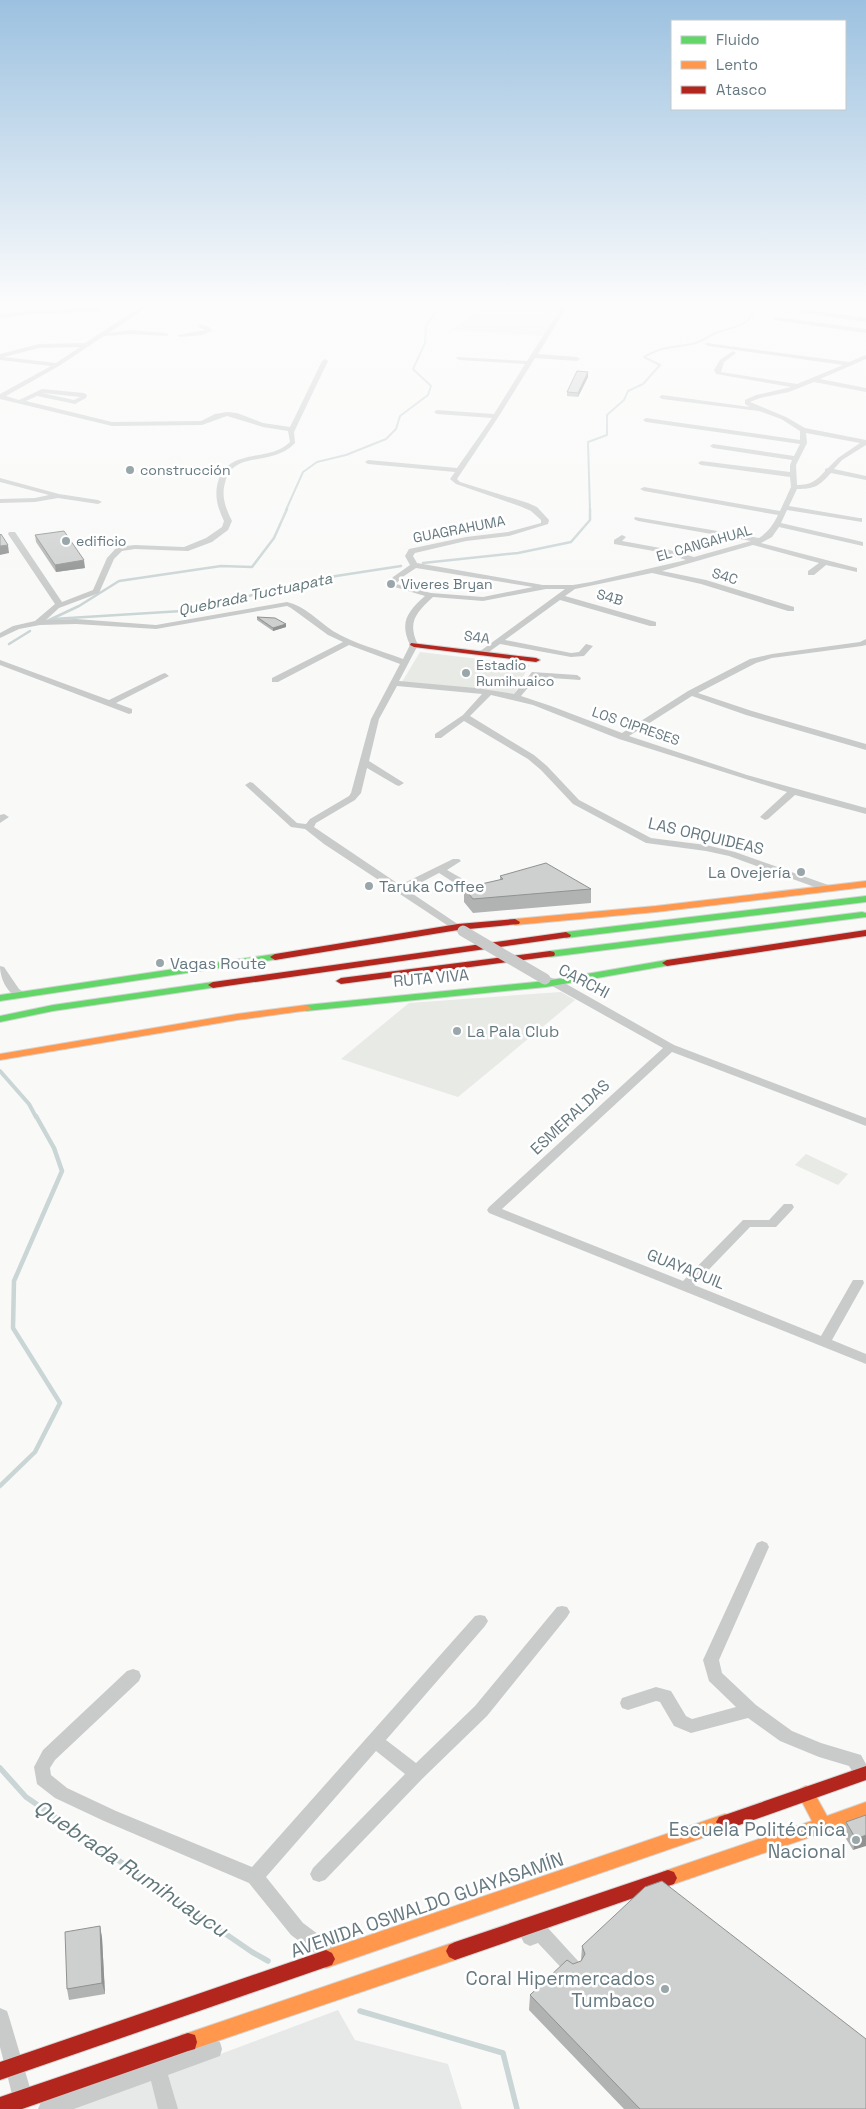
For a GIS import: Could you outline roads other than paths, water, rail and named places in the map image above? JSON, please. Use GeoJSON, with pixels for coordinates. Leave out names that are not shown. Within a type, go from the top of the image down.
{"type":"FeatureCollection","features":[{"type":"Feature","properties":{"kind":"main road","name":"S4A"},"geometry":{"type":"LineString","coordinates":[[414,645],[536,660]]}},
{"type":"Feature","properties":{"kind":"main road"},"geometry":{"type":"LineString","coordinates":[[0,998],[461,929],[656,909],[866,884]]}},
{"type":"Feature","properties":{"kind":"main road","name":"RUTA VIVA"},"geometry":{"type":"LineString","coordinates":[[0,1018],[53,1008],[545,938],[866,899]]}},
{"type":"Feature","properties":{"kind":"main road","name":"RUTA VIVA"},"geometry":{"type":"LineString","coordinates":[[332,983],[866,914]]}},
{"type":"Feature","properties":{"kind":"main road","name":"RUTA VIVA"},"geometry":{"type":"LineString","coordinates":[[0,1057],[236,1017],[551,981],[723,953],[866,933]]}},
{"type":"Feature","properties":{"kind":"main road","name":"AVENIDA OSWALDO GUAYASAMÍN"},"geometry":{"type":"LineString","coordinates":[[8,2068],[865,1774]]}},
{"type":"Feature","properties":{"kind":"main road"},"geometry":{"type":"LineString","coordinates":[[806,1794],[823,1825]]}},
{"type":"Feature","properties":{"kind":"main road"},"geometry":{"type":"LineString","coordinates":[[0,2106],[864,1812]]}},
{"type":"Feature","properties":{"kind":"street"},"geometry":{"type":"LineString","coordinates":[[13,400],[112,424],[202,422],[228,413],[262,424],[292,429]]}},
{"type":"Feature","properties":{"kind":"street"},"geometry":{"type":"LineString","coordinates":[[36,624],[59,606],[96,591],[110,558],[120,550],[131,547],[185,549],[209,540],[225,528],[228,521],[222,508],[219,493],[224,473],[238,461],[274,455],[287,449],[293,442],[292,429],[306,400]]}},
{"type":"Feature","properties":{"kind":"street"},"geometry":{"type":"LineString","coordinates":[[368,462],[458,470],[506,400]]}},
{"type":"Feature","properties":{"kind":"street"},"geometry":{"type":"LineString","coordinates":[[682,400],[763,410]]}},
{"type":"Feature","properties":{"kind":"street"},"geometry":{"type":"LineString","coordinates":[[748,400],[748,404],[792,421],[803,430],[866,442]]}},
{"type":"Feature","properties":{"kind":"street"},"geometry":{"type":"LineString","coordinates":[[437,412],[496,416]]}},
{"type":"Feature","properties":{"kind":"street"},"geometry":{"type":"LineString","coordinates":[[646,420],[804,443]]}},
{"type":"Feature","properties":{"kind":"street"},"geometry":{"type":"LineString","coordinates":[[803,430],[804,443],[796,458],[794,487],[778,524],[860,544]]}},
{"type":"Feature","properties":{"kind":"street"},"geometry":{"type":"LineString","coordinates":[[794,487],[809,487],[817,484],[827,470],[866,442]]}},
{"type":"Feature","properties":{"kind":"street"},"geometry":{"type":"LineString","coordinates":[[713,446],[796,458]]}},
{"type":"Feature","properties":{"kind":"street"},"geometry":{"type":"LineString","coordinates":[[701,463],[794,475]]}},
{"type":"Feature","properties":{"kind":"street","name":"GUAGRAHUMA"},"geometry":{"type":"LineString","coordinates":[[431,595],[392,584],[395,578],[407,572],[414,565],[409,556],[412,551],[466,540],[509,534],[544,524],[545,520],[525,505],[465,485],[453,479],[458,470]]}},
{"type":"Feature","properties":{"kind":"street"},"geometry":{"type":"LineString","coordinates":[[827,470],[866,478]]}},
{"type":"Feature","properties":{"kind":"street"},"geometry":{"type":"LineString","coordinates":[[0,480],[60,496],[98,502]]}},
{"type":"Feature","properties":{"kind":"street"},"geometry":{"type":"LineString","coordinates":[[644,489],[859,520]]}},
{"type":"Feature","properties":{"kind":"street"},"geometry":{"type":"LineString","coordinates":[[0,501],[35,500],[60,496]]}},
{"type":"Feature","properties":{"kind":"street"},"geometry":{"type":"LineString","coordinates":[[638,519],[757,542],[824,563],[854,570]]}},
{"type":"Feature","properties":{"kind":"street","name":"EL CANGAHUAL"},"geometry":{"type":"LineString","coordinates":[[431,595],[483,599],[546,587],[573,587],[694,560],[757,542],[769,535],[778,524]]}},
{"type":"Feature","properties":{"kind":"street"},"geometry":{"type":"LineString","coordinates":[[12,534],[59,606]]}},
{"type":"Feature","properties":{"kind":"street"},"geometry":{"type":"LineString","coordinates":[[622,537],[617,542],[666,551],[694,560]]}},
{"type":"Feature","properties":{"kind":"street"},"geometry":{"type":"LineString","coordinates":[[811,573],[824,563]]}},
{"type":"Feature","properties":{"kind":"street"},"geometry":{"type":"LineString","coordinates":[[414,565],[546,587]]}},
{"type":"Feature","properties":{"kind":"street","name":"S4C"},"geometry":{"type":"LineString","coordinates":[[650,570],[703,582],[791,609]]}},
{"type":"Feature","properties":{"kind":"street"},"geometry":{"type":"LineString","coordinates":[[483,652],[573,587]]}},
{"type":"Feature","properties":{"kind":"street"},"geometry":{"type":"LineString","coordinates":[[309,827],[313,822],[352,798],[356,793],[375,719],[414,645],[408,635],[409,620],[416,608],[431,595]]}},
{"type":"Feature","properties":{"kind":"street","name":"S4B"},"geometry":{"type":"LineString","coordinates":[[559,597],[653,624]]}},
{"type":"Feature","properties":{"kind":"street"},"geometry":{"type":"LineString","coordinates":[[0,636],[11,630],[36,624],[85,621],[138,627],[156,627],[287,604],[294,606],[331,633],[349,642],[406,663]]}},
{"type":"Feature","properties":{"kind":"street"},"geometry":{"type":"LineString","coordinates":[[498,641],[571,656],[581,654],[589,646]]}},
{"type":"Feature","properties":{"kind":"street"},"geometry":{"type":"LineString","coordinates":[[275,680],[349,642]]}},
{"type":"Feature","properties":{"kind":"street"},"geometry":{"type":"LineString","coordinates":[[622,737],[691,693],[753,661],[772,656],[866,642]]}},
{"type":"Feature","properties":{"kind":"street"},"geometry":{"type":"LineString","coordinates":[[0,655],[15,668]]}},
{"type":"Feature","properties":{"kind":"street"},"geometry":{"type":"LineString","coordinates":[[0,662],[128,712]]}},
{"type":"Feature","properties":{"kind":"street"},"geometry":{"type":"LineString","coordinates":[[515,698],[535,674],[577,678]]}},
{"type":"Feature","properties":{"kind":"street"},"geometry":{"type":"LineString","coordinates":[[108,704],[165,676]]}},
{"type":"Feature","properties":{"kind":"street","name":"LOS CIPRESES"},"geometry":{"type":"LineString","coordinates":[[395,683],[488,693],[515,698],[622,737],[793,792],[866,810]]}},
{"type":"Feature","properties":{"kind":"street"},"geometry":{"type":"LineString","coordinates":[[438,736],[464,717],[467,718],[466,716],[488,693]]}},
{"type":"Feature","properties":{"kind":"street"},"geometry":{"type":"LineString","coordinates":[[691,693],[866,747]]}},
{"type":"Feature","properties":{"kind":"street","name":"LAS ORQUIDEAS"},"geometry":{"type":"LineString","coordinates":[[467,718],[531,757],[576,802],[649,841],[706,848],[732,854],[827,888]]}},
{"type":"Feature","properties":{"kind":"street"},"geometry":{"type":"LineString","coordinates":[[364,762],[399,783]]}},
{"type":"Feature","properties":{"kind":"street","name":"CARCHI"},"geometry":{"type":"LineString","coordinates":[[250,785],[294,825],[309,827],[310,830],[327,842],[461,929],[670,1047],[866,1122]]}},
{"type":"Feature","properties":{"kind":"street"},"geometry":{"type":"LineString","coordinates":[[765,817],[793,792]]}},
{"type":"Feature","properties":{"kind":"street"},"geometry":{"type":"LineString","coordinates":[[399,890],[456,861]]}},
{"type":"Feature","properties":{"kind":"street"},"geometry":{"type":"LineString","coordinates":[[439,869],[457,880]]}},
{"type":"Feature","properties":{"kind":"street"},"geometry":{"type":"LineString","coordinates":[[0,969],[15,991],[23,995]]}},
{"type":"Feature","properties":{"kind":"street"},"geometry":{"type":"LineString","coordinates":[[0,990],[7,981]]}},
{"type":"Feature","properties":{"kind":"street","name":"ESMERALDAS"},"geometry":{"type":"LineString","coordinates":[[493,1210],[670,1047]]}},
{"type":"Feature","properties":{"kind":"street"},"geometry":{"type":"LineString","coordinates":[[685,1287],[747,1223],[772,1224],[788,1207]]}},
{"type":"Feature","properties":{"kind":"street","name":"GUAYAQUIL"},"geometry":{"type":"LineString","coordinates":[[493,1210],[866,1359]]}},
{"type":"Feature","properties":{"kind":"street"},"geometry":{"type":"LineString","coordinates":[[824,1342],[858,1283]]}},
{"type":"Feature","properties":{"kind":"street"},"geometry":{"type":"LineString","coordinates":[[762,1547],[712,1660],[715,1676],[750,1710],[786,1736],[819,1750],[856,1760],[865,1774]]}},
{"type":"Feature","properties":{"kind":"street"},"geometry":{"type":"LineString","coordinates":[[319,1874],[417,1773],[481,1712],[562,1612]]}},
{"type":"Feature","properties":{"kind":"street"},"geometry":{"type":"LineString","coordinates":[[255,1878],[480,1621]]}},
{"type":"Feature","properties":{"kind":"street"},"geometry":{"type":"LineString","coordinates":[[133,1676],[49,1755],[42,1767],[43,1779],[61,1793],[110,1816],[255,1878],[297,1929],[333,1956]]}},
{"type":"Feature","properties":{"kind":"street"},"geometry":{"type":"LineString","coordinates":[[628,1703],[656,1694],[665,1696],[680,1721],[691,1726],[750,1710]]}},
{"type":"Feature","properties":{"kind":"street"},"geometry":{"type":"LineString","coordinates":[[375,1741],[417,1773]]}},
{"type":"Feature","properties":{"kind":"street"},"geometry":{"type":"LineString","coordinates":[[48,2109],[413,1976],[541,1933],[573,1968]]}},
{"type":"Feature","properties":{"kind":"street"},"geometry":{"type":"LineString","coordinates":[[0,2017],[8,2068],[22,2098]]}},
{"type":"Feature","properties":{"kind":"street"},"geometry":{"type":"LineString","coordinates":[[157,2069],[168,2109]]}},
{"type":"Feature","properties":{"kind":"waterway","name":"Quebrada Rumihuaycu"},"geometry":{"type":"LineString","coordinates":[[286,510],[303,472],[317,462],[346,455],[386,439],[396,429],[400,416],[421,400]]}},
{"type":"Feature","properties":{"kind":"waterway","name":"Quebrada Tuctuapata"},"geometry":{"type":"LineString","coordinates":[[590,510],[588,442],[607,435],[607,415],[624,400]]}},
{"type":"Feature","properties":{"kind":"waterway","name":"Quebrada Rumihuaycu"},"geometry":{"type":"LineString","coordinates":[[47,621],[79,606],[119,581],[221,566],[252,567],[274,538],[287,509]]}},
{"type":"Feature","properties":{"kind":"waterway","name":"Quebrada Tuctuapata"},"geometry":{"type":"LineString","coordinates":[[423,563],[518,553],[571,542],[590,520],[590,510]]}},
{"type":"Feature","properties":{"kind":"waterway","name":"Quebrada Tuctuapata"},"geometry":{"type":"LineString","coordinates":[[53,619],[182,611],[336,576],[401,566]]}},
{"type":"Feature","properties":{"kind":"waterway","name":"Quebrada Rumihuaycu"},"geometry":{"type":"LineString","coordinates":[[9,644],[30,631]]}},
{"type":"Feature","properties":{"kind":"waterway","name":"Quebrada Rumihuaycu"},"geometry":{"type":"LineString","coordinates":[[0,1071],[29,1104],[36,1117]]}},
{"type":"Feature","properties":{"kind":"waterway","name":"Quebrada Rumihuaycu"},"geometry":{"type":"LineString","coordinates":[[0,1486],[35,1452],[60,1403],[13,1328],[14,1281],[62,1171],[54,1148],[36,1116]]}},
{"type":"Feature","properties":{"kind":"waterway","name":"Quebrada Rumihuaycu"},"geometry":{"type":"LineString","coordinates":[[0,1768],[26,1797],[252,1952],[268,1961]]}},
{"type":"Feature","properties":{"kind":"waterway","name":"Quebrada Rumihuaycu"},"geometry":{"type":"LineString","coordinates":[[360,2011],[503,2053],[517,2109]]}},
{"type":"Feature","properties":{"kind":"place","name":"construcción"},"geometry":{"type":"Point","coordinates":[130,470]}},
{"type":"Feature","properties":{"kind":"place","name":"edificio"},"geometry":{"type":"Point","coordinates":[66,541]}},
{"type":"Feature","properties":{"kind":"place","name":"Viveres Bryan"},"geometry":{"type":"Point","coordinates":[391,584]}},
{"type":"Feature","properties":{"kind":"place","name":"Estadio Rumihuaico"},"geometry":{"type":"Point","coordinates":[466,673]}},
{"type":"Feature","properties":{"kind":"place","name":"La Ovejería"},"geometry":{"type":"Point","coordinates":[801,872]}},
{"type":"Feature","properties":{"kind":"place","name":"Taruka Coffee"},"geometry":{"type":"Point","coordinates":[369,886]}},
{"type":"Feature","properties":{"kind":"place","name":"Vagas Route"},"geometry":{"type":"Point","coordinates":[160,963]}},
{"type":"Feature","properties":{"kind":"place","name":"La Pala Club"},"geometry":{"type":"Point","coordinates":[457,1031]}},
{"type":"Feature","properties":{"kind":"place","name":"Escuela Politécnica Nacional"},"geometry":{"type":"Point","coordinates":[856,1840]}},
{"type":"Feature","properties":{"kind":"place","name":"Coral Hipermercados Tumbaco"},"geometry":{"type":"Point","coordinates":[665,1989]}}]}
